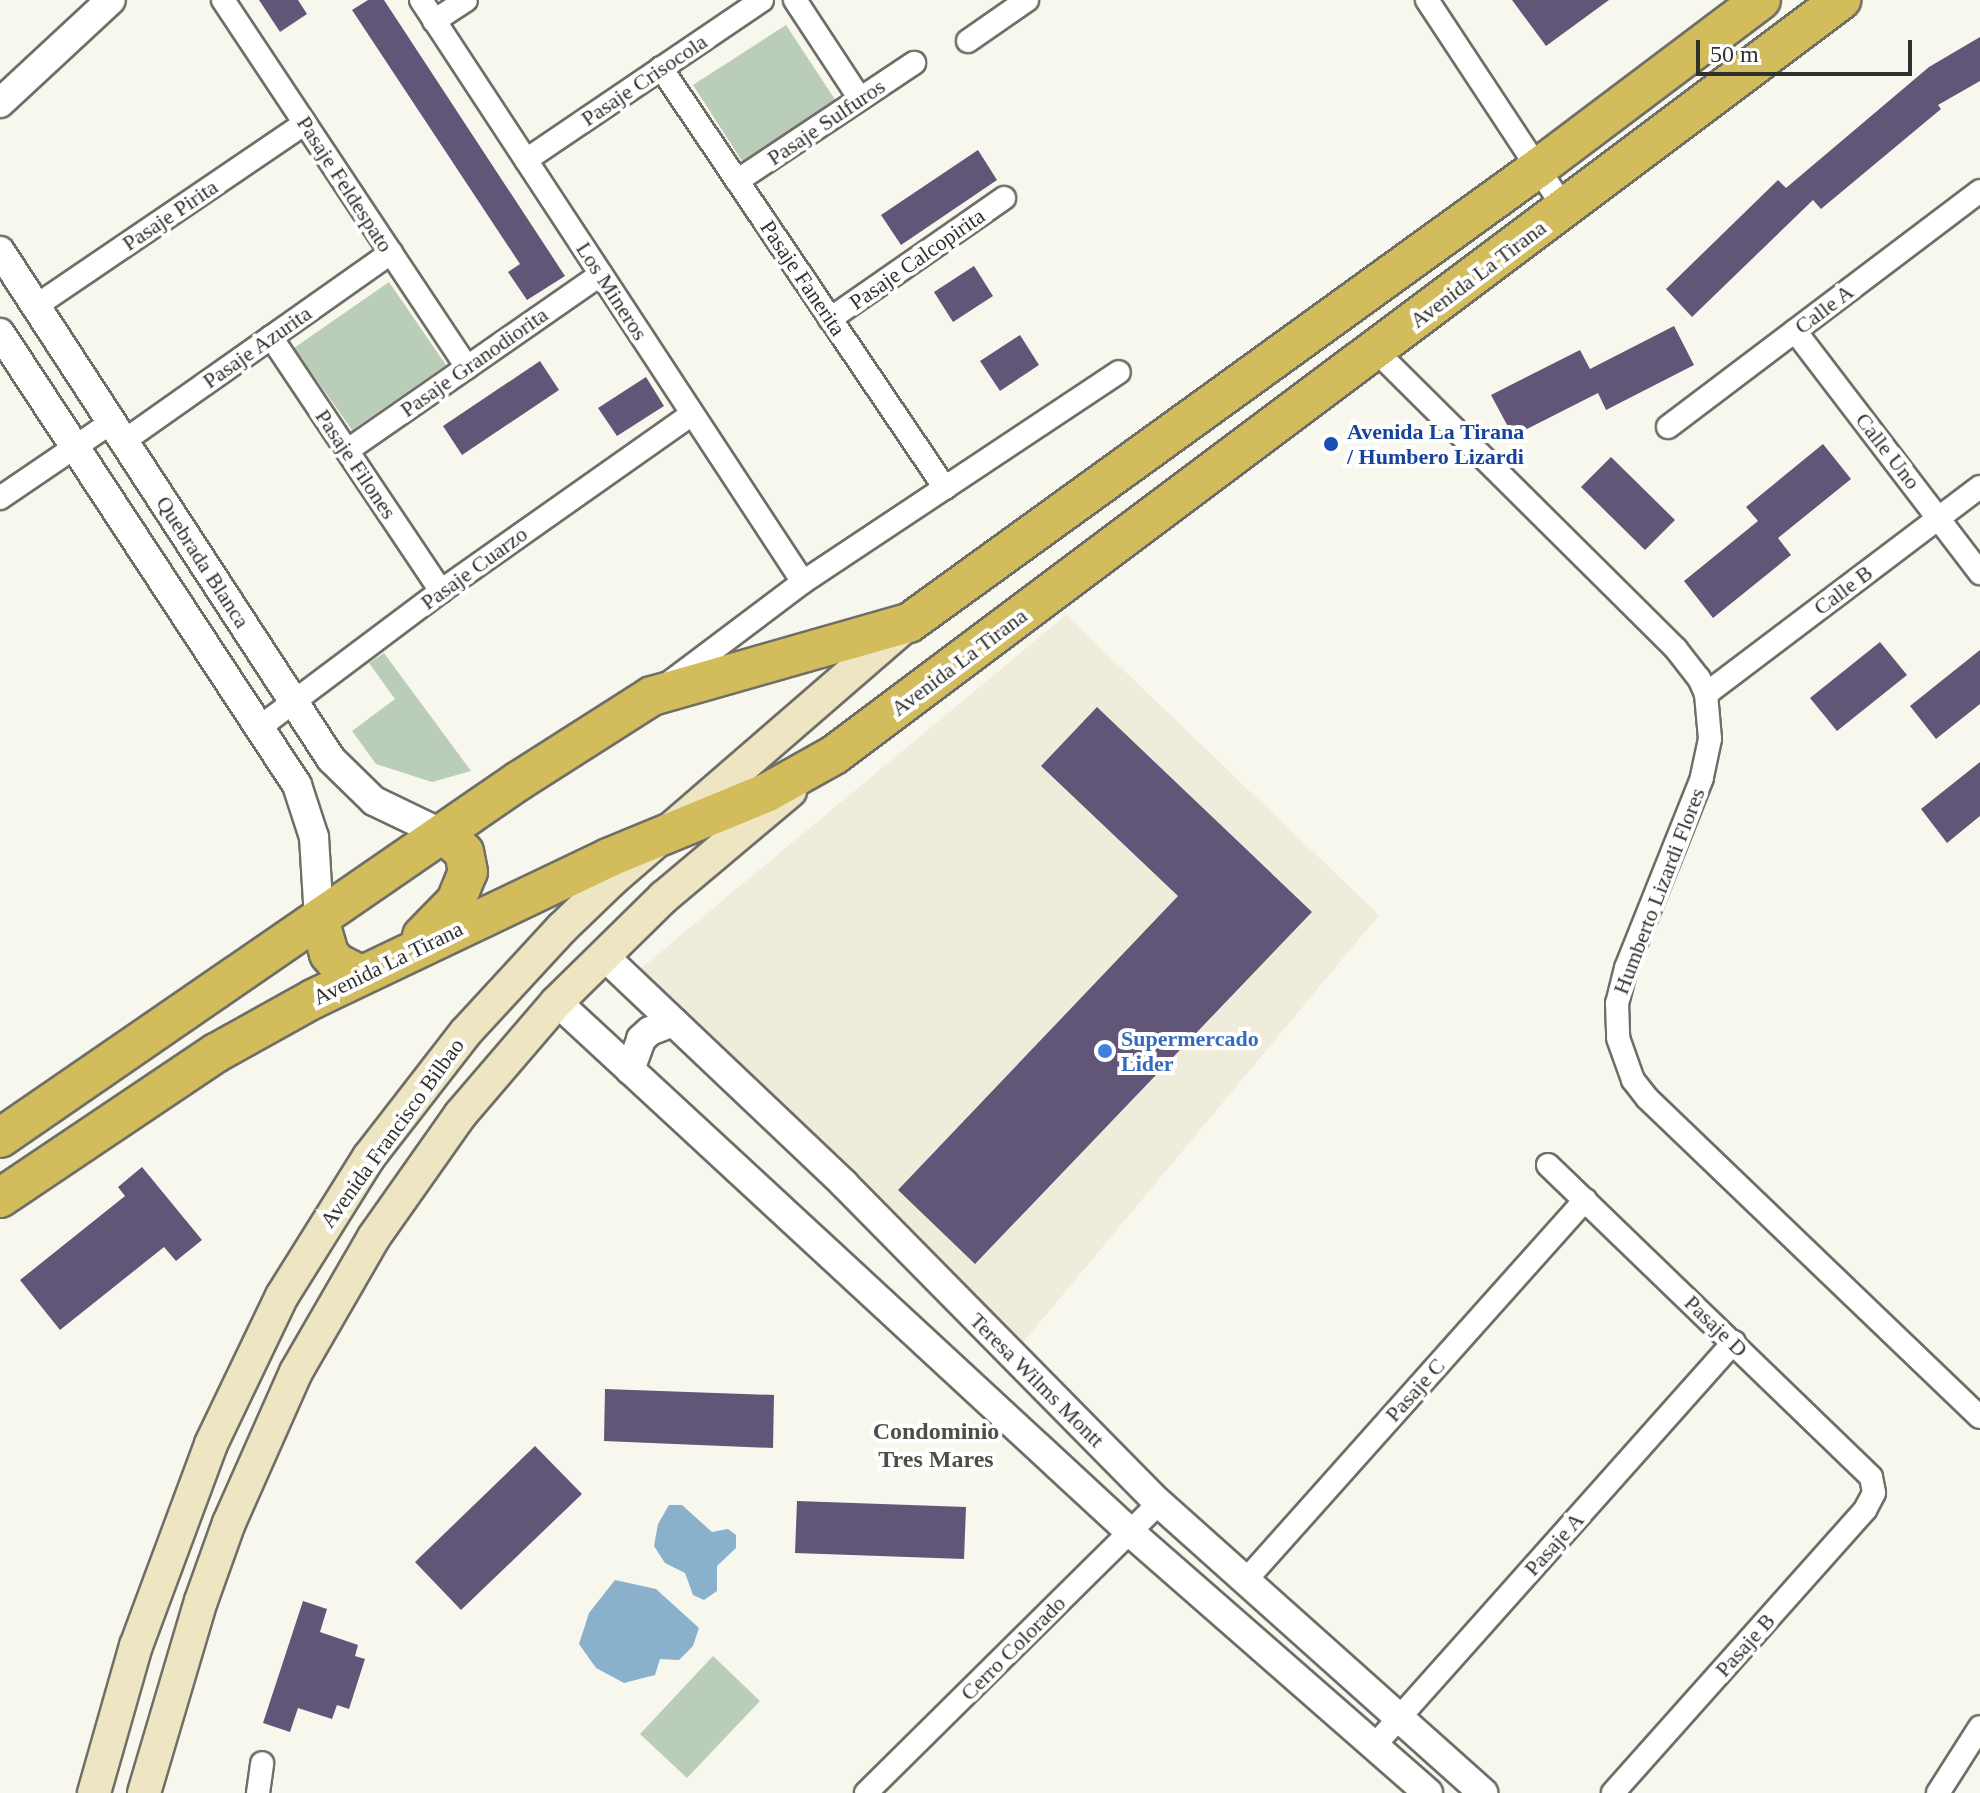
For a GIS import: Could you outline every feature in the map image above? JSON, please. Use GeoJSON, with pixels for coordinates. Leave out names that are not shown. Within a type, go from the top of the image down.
{"type":"FeatureCollection","features":[{"type":"Feature","properties":{"kind":"highway"},"geometry":{"type":"LineString","coordinates":[[0,1138],[443,834],[652,696],[909,623],[1538,168],[1761,0]]}},
{"type":"Feature","properties":{"kind":"highway","name":"Avenida La Tirana"},"geometry":{"type":"LineString","coordinates":[[0,1198],[216,1053],[361,975],[666,833],[768,792],[834,755],[1841,0]]}},
{"type":"Feature","properties":{"kind":"highway"},"geometry":{"type":"LineString","coordinates":[[395,959],[446,912],[463,890],[468,872],[466,858],[459,846],[443,834]]}},
{"type":"Feature","properties":{"kind":"highway"},"geometry":{"type":"LineString","coordinates":[[319,919],[329,954],[337,963],[361,975]]}},
{"type":"Feature","properties":{"kind":"main road","name":"Avenida Francisco Bilbao"},"geometry":{"type":"LineString","coordinates":[[94,1793],[136,1646],[181,1517],[244,1371],[325,1223],[388,1132],[466,1032],[562,928],[666,833],[909,623]]}},
{"type":"Feature","properties":{"kind":"main road","name":"Avenida Francisco Bilbao"},"geometry":{"type":"LineString","coordinates":[[144,1793],[215,1562],[261,1447],[296,1372],[359,1262],[416,1175],[460,1115],[557,1002],[603,955],[706,860],[834,755]]}},
{"type":"Feature","properties":{"kind":"street"},"geometry":{"type":"LineString","coordinates":[[0,103],[111,0]]}},
{"type":"Feature","properties":{"kind":"street","name":"Pasaje Feldespato"},"geometry":{"type":"LineString","coordinates":[[223,0],[467,367]]}},
{"type":"Feature","properties":{"kind":"street","name":"Los Mineros"},"geometry":{"type":"LineString","coordinates":[[421,0],[803,582]]}},
{"type":"Feature","properties":{"kind":"street"},"geometry":{"type":"LineString","coordinates":[[434,21],[466,0]]}},
{"type":"Feature","properties":{"kind":"street","name":"Pasaje Crisocola"},"geometry":{"type":"LineString","coordinates":[[526,160],[762,0]]}},
{"type":"Feature","properties":{"kind":"street"},"geometry":{"type":"LineString","coordinates":[[795,0],[860,99]]}},
{"type":"Feature","properties":{"kind":"street"},"geometry":{"type":"LineString","coordinates":[[968,41],[1027,0]]}},
{"type":"Feature","properties":{"kind":"street"},"geometry":{"type":"LineString","coordinates":[[1427,0],[1565,209]]}},
{"type":"Feature","properties":{"kind":"street","name":"Pasaje Sulfuros"},"geometry":{"type":"LineString","coordinates":[[737,181],[914,63]]}},
{"type":"Feature","properties":{"kind":"street","name":"Pasaje Fanerita"},"geometry":{"type":"LineString","coordinates":[[661,68],[945,488]]}},
{"type":"Feature","properties":{"kind":"street","name":"Pasaje Pirita"},"geometry":{"type":"LineString","coordinates":[[36,306],[305,123]]}},
{"type":"Feature","properties":{"kind":"street","name":"Calle A"},"geometry":{"type":"LineString","coordinates":[[1668,427],[1980,191]]}},
{"type":"Feature","properties":{"kind":"street","name":"Pasaje Calcopirita"},"geometry":{"type":"LineString","coordinates":[[830,319],[1004,198]]}},
{"type":"Feature","properties":{"kind":"street","name":"Quebrada Blanca"},"geometry":{"type":"LineString","coordinates":[[0,251],[331,759],[358,789],[392,811],[443,834]]}},
{"type":"Feature","properties":{"kind":"street","name":"Pasaje Azurita"},"geometry":{"type":"LineString","coordinates":[[0,498],[73,447],[118,431],[271,337],[391,253]]}},
{"type":"Feature","properties":{"kind":"street","name":"Pasaje Granodiorita"},"geometry":{"type":"LineString","coordinates":[[348,450],[601,274]]}},
{"type":"Feature","properties":{"kind":"street","name":"Calle Uno"},"geometry":{"type":"LineString","coordinates":[[1795,331],[1980,573]]}},
{"type":"Feature","properties":{"kind":"street","name":"Quebrada Blanca"},"geometry":{"type":"LineString","coordinates":[[0,333],[297,785],[314,837],[319,919]]}},
{"type":"Feature","properties":{"kind":"street","name":"Pasaje Filones"},"geometry":{"type":"LineString","coordinates":[[271,337],[441,591]]}},
{"type":"Feature","properties":{"kind":"street","name":"Humberto Lizardi Flores"},"geometry":{"type":"LineString","coordinates":[[1375,350],[1676,649],[1699,678],[1706,694],[1710,739],[1702,778],[1620,985],[1616,1020],[1623,1060],[1647,1098],[1980,1417]]}},
{"type":"Feature","properties":{"kind":"street"},"geometry":{"type":"LineString","coordinates":[[652,696],[803,582],[1119,372]]}},
{"type":"Feature","properties":{"kind":"street","name":"Pasaje Cuarzo"},"geometry":{"type":"LineString","coordinates":[[260,727],[441,591],[692,414]]}},
{"type":"Feature","properties":{"kind":"street","name":"Calle B"},"geometry":{"type":"LineString","coordinates":[[1706,694],[1980,487]]}},
{"type":"Feature","properties":{"kind":"street","name":"Teresa Wilms Montt"},"geometry":{"type":"LineString","coordinates":[[603,955],[844,1184],[1159,1503],[1483,1793]]}},
{"type":"Feature","properties":{"kind":"street","name":"Teresa Wilms Montt"},"geometry":{"type":"LineString","coordinates":[[557,1002],[1130,1532],[1428,1793]]}},
{"type":"Feature","properties":{"kind":"street"},"geometry":{"type":"LineString","coordinates":[[630,1070],[641,1039],[650,1031],[673,1022]]}},
{"type":"Feature","properties":{"kind":"street","name":"Pasaje D"},"geometry":{"type":"LineString","coordinates":[[1548,1165],[1871,1477],[1874,1493]]}},
{"type":"Feature","properties":{"kind":"street","name":"Pasaje C"},"geometry":{"type":"LineString","coordinates":[[1245,1581],[1585,1200]]}},
{"type":"Feature","properties":{"kind":"street","name":"Pasaje A"},"geometry":{"type":"LineString","coordinates":[[1374,1746],[1734,1342]]}},
{"type":"Feature","properties":{"kind":"street","name":"Pasaje B"},"geometry":{"type":"LineString","coordinates":[[1613,1793],[1865,1510],[1874,1493]]}},
{"type":"Feature","properties":{"kind":"street","name":"Cerro Colorado"},"geometry":{"type":"LineString","coordinates":[[866,1793],[1159,1503]]}},
{"type":"Feature","properties":{"kind":"street"},"geometry":{"type":"LineString","coordinates":[[1938,1793],[1980,1727]]}},
{"type":"Feature","properties":{"kind":"street"},"geometry":{"type":"LineString","coordinates":[[258,1793],[262,1763]]}},
{"type":"Feature","properties":{"kind":"shaded area"},"geometry":{"type":"Polygon","coordinates":[[[1066,615],[1379,915],[1021,1345],[639,970],[1066,615]]]}},
{"type":"Feature","properties":{"kind":"green space"},"geometry":{"type":"Polygon","coordinates":[[[786,25],[836,101],[742,161],[693,85],[786,25]]]}},
{"type":"Feature","properties":{"kind":"green space"},"geometry":{"type":"Polygon","coordinates":[[[389,282],[446,365],[352,430],[294,348],[389,282]]]}},
{"type":"Feature","properties":{"kind":"green space"},"geometry":{"type":"Polygon","coordinates":[[[384,653],[471,771],[432,782],[376,764],[352,731],[395,699],[369,663],[384,653]]]}},
{"type":"Feature","properties":{"kind":"green space"},"geometry":{"type":"Polygon","coordinates":[[[713,1656],[760,1701],[687,1778],[640,1734],[713,1656]]]}},
{"type":"Feature","properties":{"kind":"water"},"geometry":{"type":"Polygon","coordinates":[[[669,1505],[682,1505],[712,1532],[728,1529],[736,1535],[736,1548],[717,1566],[717,1591],[704,1600],[693,1595],[685,1573],[665,1563],[654,1546],[658,1524],[669,1505]]]}},
{"type":"Feature","properties":{"kind":"water"},"geometry":{"type":"Polygon","coordinates":[[[615,1580],[656,1589],[699,1628],[693,1646],[679,1660],[660,1659],[655,1675],[624,1683],[596,1668],[579,1644],[589,1613],[615,1580]]]}},
{"type":"Feature","properties":{"kind":"building"},"geometry":{"type":"Polygon","coordinates":[[[259,0],[298,0],[307,14],[280,32],[259,0]]]}},
{"type":"Feature","properties":{"kind":"building"},"geometry":{"type":"Polygon","coordinates":[[[368,0],[384,0],[565,276],[527,300],[508,272],[520,264],[352,10],[368,0]]]}},
{"type":"Feature","properties":{"kind":"building"},"geometry":{"type":"Polygon","coordinates":[[[1512,0],[1609,0],[1546,46],[1512,0]]]}},
{"type":"Feature","properties":{"kind":"building"},"geometry":{"type":"Polygon","coordinates":[[[1980,37],[1980,81],[1938,105],[1941,109],[1821,209],[1813,200],[1692,317],[1666,289],[1778,180],[1786,188],[1929,67],[1980,37]]]}},
{"type":"Feature","properties":{"kind":"building"},"geometry":{"type":"Polygon","coordinates":[[[978,150],[997,180],[901,245],[881,215],[978,150]]]}},
{"type":"Feature","properties":{"kind":"building"},"geometry":{"type":"Polygon","coordinates":[[[974,266],[993,296],[953,322],[934,292],[974,266]]]}},
{"type":"Feature","properties":{"kind":"building"},"geometry":{"type":"Polygon","coordinates":[[[1674,326],[1694,365],[1606,410],[1598,393],[1513,436],[1491,395],[1580,350],[1590,369],[1674,326]]]}},
{"type":"Feature","properties":{"kind":"building"},"geometry":{"type":"Polygon","coordinates":[[[1020,335],[1039,365],[1000,391],[980,361],[1020,335]]]}},
{"type":"Feature","properties":{"kind":"building"},"geometry":{"type":"Polygon","coordinates":[[[540,361],[559,390],[462,455],[443,426],[540,361]]]}},
{"type":"Feature","properties":{"kind":"building"},"geometry":{"type":"Polygon","coordinates":[[[646,377],[664,406],[617,436],[598,408],[646,377]]]}},
{"type":"Feature","properties":{"kind":"building"},"geometry":{"type":"Polygon","coordinates":[[[1823,444],[1851,479],[1778,538],[1791,555],[1713,618],[1684,581],[1758,521],[1746,507],[1823,444]]]}},
{"type":"Feature","properties":{"kind":"building"},"geometry":{"type":"Polygon","coordinates":[[[1611,457],[1675,520],[1645,550],[1581,487],[1611,457]]]}},
{"type":"Feature","properties":{"kind":"building"},"geometry":{"type":"Polygon","coordinates":[[[1880,642],[1907,675],[1837,731],[1810,698],[1880,642]]]}},
{"type":"Feature","properties":{"kind":"building"},"geometry":{"type":"Polygon","coordinates":[[[1980,650],[1980,704],[1936,739],[1910,706],[1980,650]]]}},
{"type":"Feature","properties":{"kind":"building","name":"Supermercado Lider"},"geometry":{"type":"Polygon","coordinates":[[[1097,707],[1312,912],[975,1264],[898,1190],[1178,896],[1041,766],[1097,707]]]}},
{"type":"Feature","properties":{"kind":"building"},"geometry":{"type":"Polygon","coordinates":[[[1980,762],[1980,816],[1947,843],[1921,809],[1980,762]]]}},
{"type":"Feature","properties":{"kind":"building"},"geometry":{"type":"Polygon","coordinates":[[[142,1167],[202,1240],[176,1261],[164,1247],[60,1330],[20,1280],[125,1196],[118,1187],[142,1167]]]}},
{"type":"Feature","properties":{"kind":"building"},"geometry":{"type":"Polygon","coordinates":[[[605,1389],[774,1395],[773,1448],[604,1441],[605,1389]]]}},
{"type":"Feature","properties":{"kind":"building"},"geometry":{"type":"Polygon","coordinates":[[[535,1446],[582,1494],[461,1610],[415,1562],[535,1446]]]}},
{"type":"Feature","properties":{"kind":"building"},"geometry":{"type":"Polygon","coordinates":[[[797,1501],[966,1507],[964,1559],[795,1553],[797,1501]]]}},
{"type":"Feature","properties":{"kind":"building"},"geometry":{"type":"Polygon","coordinates":[[[303,1601],[327,1609],[320,1632],[358,1645],[355,1656],[365,1659],[349,1709],[337,1705],[332,1719],[298,1708],[290,1732],[263,1723],[303,1601]]]}},
{"type":"Feature","properties":{"kind":"place","name":"Avenida La Tirana / Humbero Lizardi"},"geometry":{"type":"Point","coordinates":[1331,444]}},
{"type":"Feature","properties":{"kind":"place","name":"Supermercado Lider"},"geometry":{"type":"Point","coordinates":[1105,1051]}},
{"type":"Feature","properties":{"kind":"district","name":"Condominio Tres Mares"},"geometry":{"type":"Point","coordinates":[936,1446]}}]}
